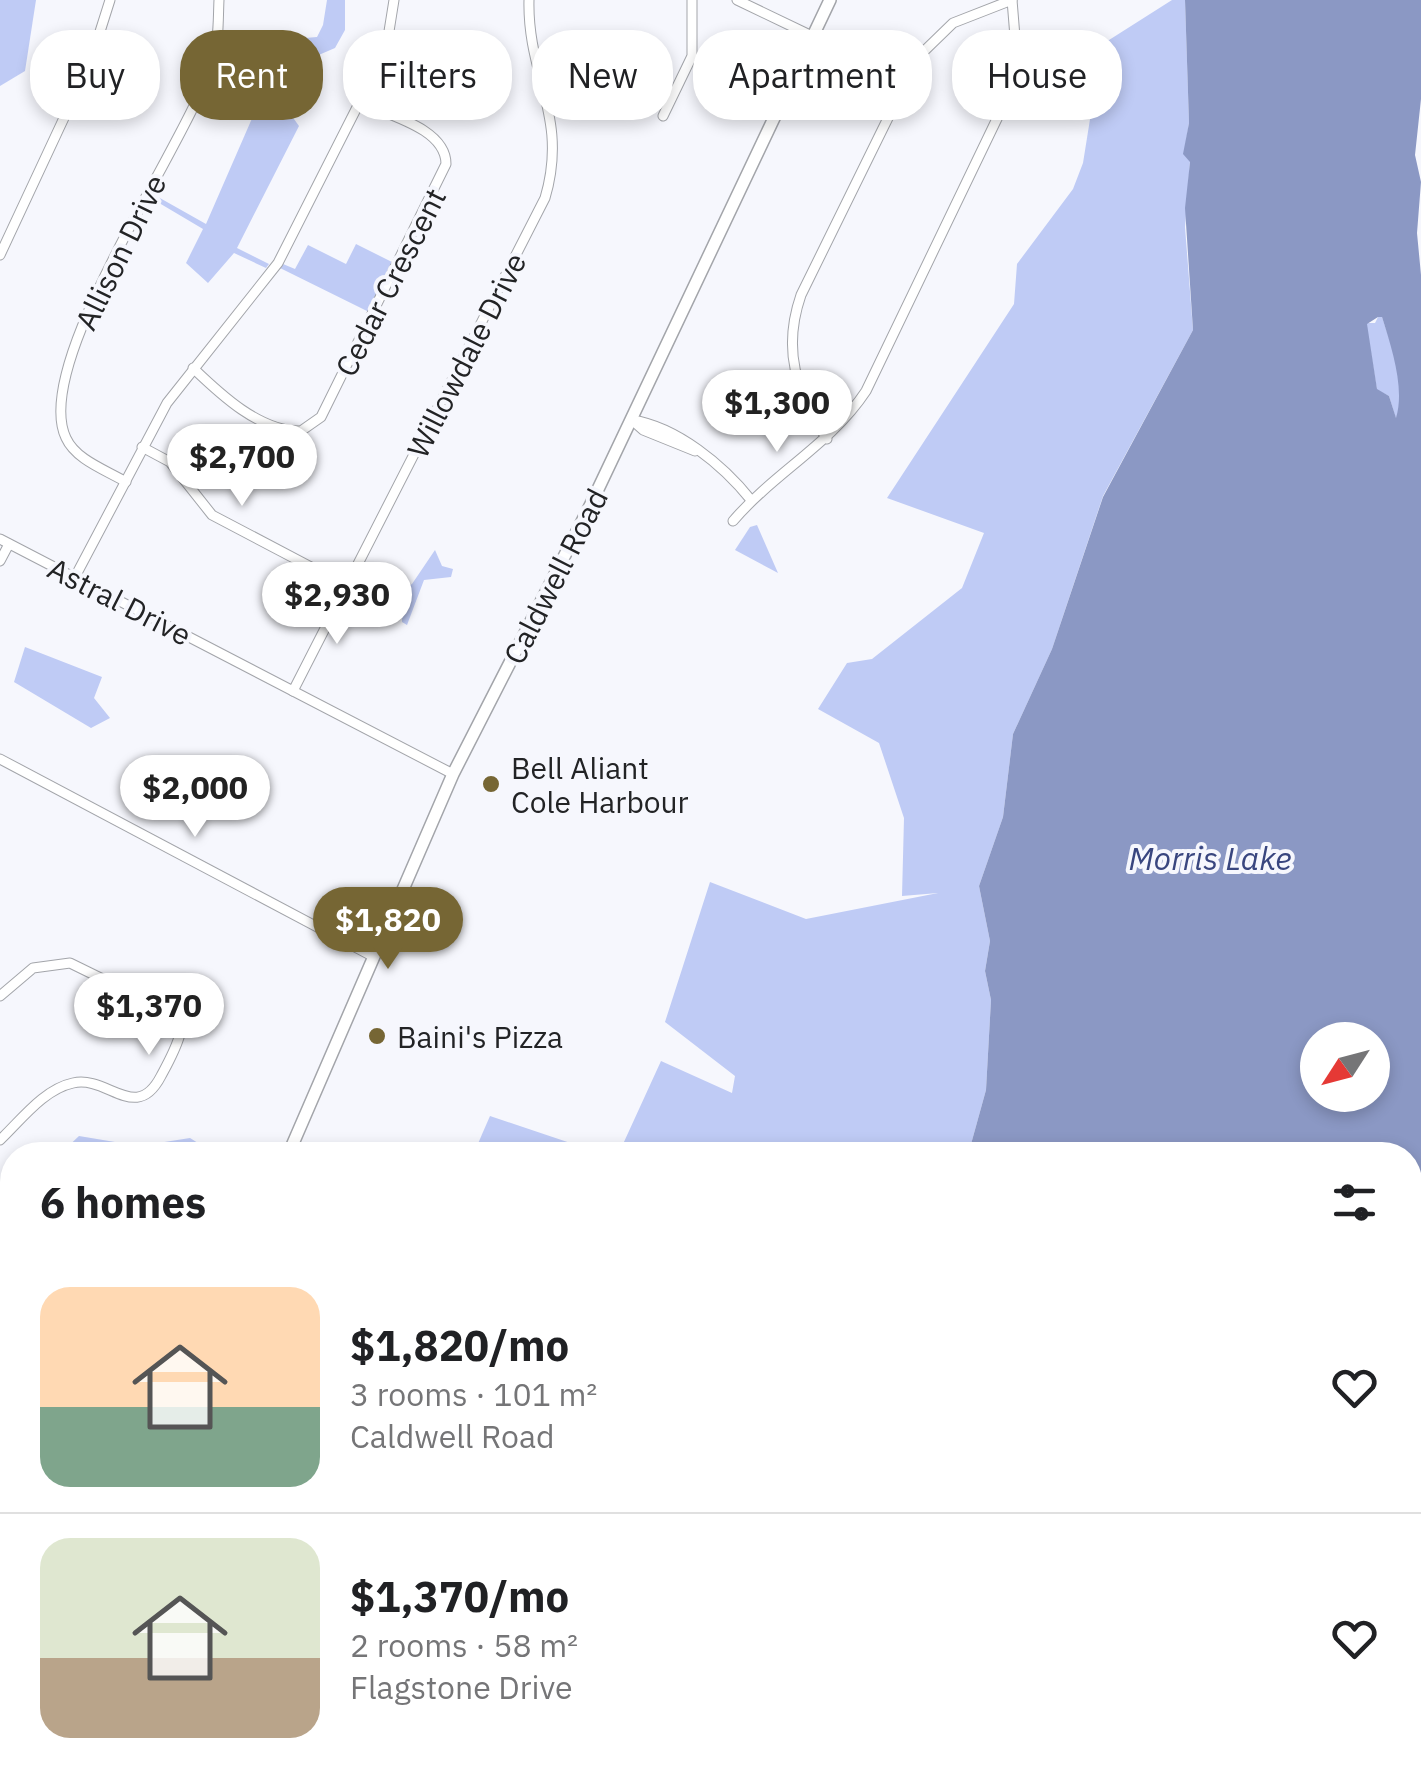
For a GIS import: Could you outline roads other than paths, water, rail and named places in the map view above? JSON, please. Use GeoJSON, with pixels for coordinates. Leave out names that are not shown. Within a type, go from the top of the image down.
{"type":"FeatureCollection","features":[{"type":"Feature","properties":{"kind":"street"},"geometry":{"type":"LineString","coordinates":[[0,255],[91,60],[110,0]]}},
{"type":"Feature","properties":{"kind":"street","name":"Allison Drive"},"geometry":{"type":"LineString","coordinates":[[126,482],[82,456],[67,441],[62,403],[75,348],[94,298],[213,61],[219,0]]}},
{"type":"Feature","properties":{"kind":"street"},"geometry":{"type":"LineString","coordinates":[[390,30],[394,0]]}},
{"type":"Feature","properties":{"kind":"street","name":"Willowdale Drive"},"geometry":{"type":"LineString","coordinates":[[292,691],[546,198],[555,134],[530,42],[528,0]]}},
{"type":"Feature","properties":{"kind":"street"},"geometry":{"type":"LineString","coordinates":[[673,95],[692,56],[692,0]]}},
{"type":"Feature","properties":{"kind":"street"},"geometry":{"type":"LineString","coordinates":[[737,0],[800,30]]}},
{"type":"Feature","properties":{"kind":"street","name":"Caldwell Road"},"geometry":{"type":"LineString","coordinates":[[815,30],[830,0]]}},
{"type":"Feature","properties":{"kind":"street"},"geometry":{"type":"LineString","coordinates":[[733,521],[751,500],[826,439],[866,391],[1000,117],[1016,49],[1012,0],[953,23],[918,58],[800,295],[791,332],[794,374],[826,439]]}},
{"type":"Feature","properties":{"kind":"street"},"geometry":{"type":"LineString","coordinates":[[75,577],[166,403],[278,263],[351,120]]}},
{"type":"Feature","properties":{"kind":"street","name":"Cedar Crescent"},"geometry":{"type":"LineString","coordinates":[[193,368],[215,388],[274,426],[300,431],[321,417],[446,164],[437,139],[397,120]]}},
{"type":"Feature","properties":{"kind":"street","name":"Caldwell Road"},"geometry":{"type":"LineString","coordinates":[[293,1142],[454,774],[632,420],[773,120]]}},
{"type":"Feature","properties":{"kind":"street"},"geometry":{"type":"LineString","coordinates":[[632,420],[642,430],[696,451],[728,474],[751,500]]}},
{"type":"Feature","properties":{"kind":"street"},"geometry":{"type":"LineString","coordinates":[[142,447],[174,466],[212,515],[347,586]]}},
{"type":"Feature","properties":{"kind":"street"},"geometry":{"type":"LineString","coordinates":[[0,561],[4,541]]}},
{"type":"Feature","properties":{"kind":"street","name":"Astral Drive"},"geometry":{"type":"LineString","coordinates":[[4,541],[454,774]]}},
{"type":"Feature","properties":{"kind":"street"},"geometry":{"type":"LineString","coordinates":[[0,758],[372,956]]}},
{"type":"Feature","properties":{"kind":"street"},"geometry":{"type":"LineString","coordinates":[[0,996],[33,968],[70,963],[168,1011],[180,1034],[156,1087],[147,1095],[132,1098],[91,1082],[68,1084],[46,1097],[0,1140]]}},
{"type":"Feature","properties":{"kind":"street"},"geometry":{"type":"LineString","coordinates":[[0,1489],[0,1528]]}},
{"type":"Feature","properties":{"kind":"water","name":"Morris Lake"},"geometry":{"type":"Polygon","coordinates":[[[1185,0],[1421,0],[1421,99],[1415,155],[1421,182],[1417,233],[1421,275],[1421,1142],[972,1142],[986,1090],[991,1000],[985,971],[990,941],[979,886],[1003,817],[1013,734],[1052,649],[1103,497],[1193,330],[1185,208],[1190,162],[1183,154],[1189,123],[1185,0]],[[1378,317],[1367,324],[1377,389],[1389,396],[1396,418],[1396,369],[1382,317],[1378,317]]]}},
{"type":"Feature","properties":{"kind":"place","name":"Bell Aliant Cole Harbour"},"geometry":{"type":"Point","coordinates":[491,784]}},
{"type":"Feature","properties":{"kind":"place","name":"Baini's Pizza"},"geometry":{"type":"Point","coordinates":[377,1036]}}]}
